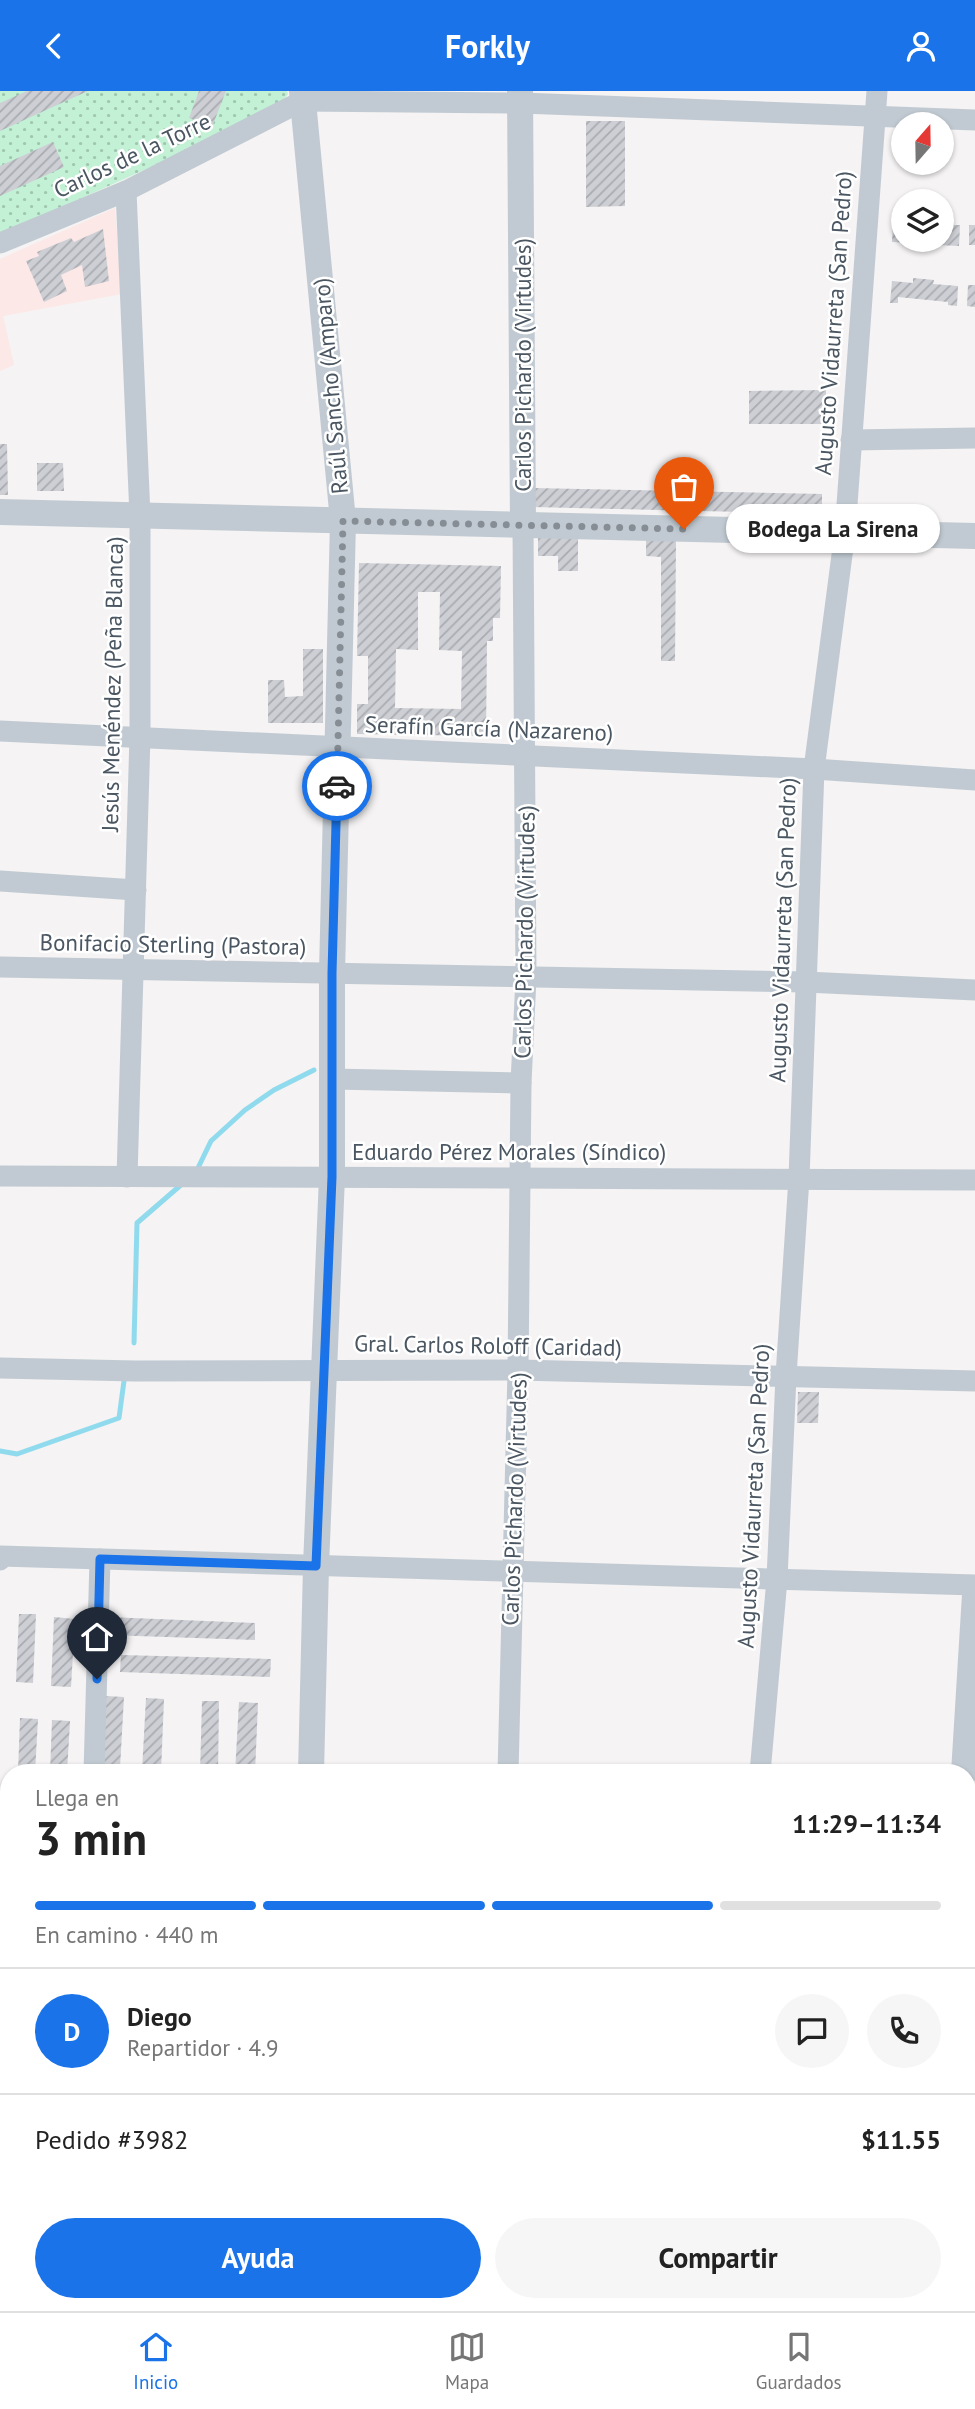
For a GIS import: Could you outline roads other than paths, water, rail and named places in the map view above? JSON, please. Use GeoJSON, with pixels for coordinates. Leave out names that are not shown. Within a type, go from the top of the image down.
{"type":"FeatureCollection","features":[{"type":"Feature","properties":{"kind":"street","name":"Augusto Vidaurreta (San Pedro)"},"geometry":{"type":"LineString","coordinates":[[761,1764],[777,1579],[786,1376],[799,1178],[814,769],[845,532],[877,91]]}},
{"type":"Feature","properties":{"kind":"street"},"geometry":{"type":"LineString","coordinates":[[309,95],[520,97],[975,120]]}},
{"type":"Feature","properties":{"kind":"street","name":"Carlos de la Torre"},"geometry":{"type":"LineString","coordinates":[[0,243],[126,191],[309,95]]}},
{"type":"Feature","properties":{"kind":"street","name":"Raúl Sancho (Amparo)"},"geometry":{"type":"LineString","coordinates":[[309,95],[343,521],[332,973],[332,1177],[316,1566],[311,1764]]}},
{"type":"Feature","properties":{"kind":"street","name":"Carlos Pichardo (Virtudes)"},"geometry":{"type":"LineString","coordinates":[[508,1764],[526,978],[520,97]]}},
{"type":"Feature","properties":{"kind":"street","name":"Jesús Menéndez (Peña Blanca)"},"geometry":{"type":"LineString","coordinates":[[126,191],[140,516],[140,736],[127,1177]]}},
{"type":"Feature","properties":{"kind":"street"},"geometry":{"type":"LineString","coordinates":[[851,440],[975,438]]}},
{"type":"Feature","properties":{"kind":"street"},"geometry":{"type":"LineString","coordinates":[[0,512],[975,536]]}},
{"type":"Feature","properties":{"kind":"street","name":"Serafín García (Nazareno)"},"geometry":{"type":"LineString","coordinates":[[0,731],[814,769],[975,780]]}},
{"type":"Feature","properties":{"kind":"street"},"geometry":{"type":"LineString","coordinates":[[0,881],[136,890]]}},
{"type":"Feature","properties":{"kind":"street","name":"Bonifacio Sterling (Pastora)"},"geometry":{"type":"LineString","coordinates":[[0,967],[806,982],[975,990]]}},
{"type":"Feature","properties":{"kind":"street"},"geometry":{"type":"LineString","coordinates":[[332,1079],[522,1083]]}},
{"type":"Feature","properties":{"kind":"street","name":"Eduardo Pérez Morales (Síndico)"},"geometry":{"type":"LineString","coordinates":[[0,1176],[975,1180]]}},
{"type":"Feature","properties":{"kind":"street","name":"Gral. Carlos Roloff (Caridad)"},"geometry":{"type":"LineString","coordinates":[[0,1368],[135,1371],[518,1370],[975,1381]]}},
{"type":"Feature","properties":{"kind":"street"},"geometry":{"type":"LineString","coordinates":[[0,1558],[975,1585]]}},
{"type":"Feature","properties":{"kind":"street"},"geometry":{"type":"LineString","coordinates":[[94,1764],[100,1559]]}},
{"type":"Feature","properties":{"kind":"street"},"geometry":{"type":"LineString","coordinates":[[965,1764],[975,1594]]}},
{"type":"Feature","properties":{"kind":"waterway"},"geometry":{"type":"LineString","coordinates":[[197,1170],[211,1141],[245,1110],[274,1090],[314,1070]]}},
{"type":"Feature","properties":{"kind":"waterway"},"geometry":{"type":"LineString","coordinates":[[134,1343],[137,1223],[182,1184]]}},
{"type":"Feature","properties":{"kind":"waterway"},"geometry":{"type":"LineString","coordinates":[[0,1451],[17,1454],[119,1418],[124,1381]]}},
{"type":"Feature","properties":{"kind":"place","name":"Bodega La Sirena"},"geometry":{"type":"Point","coordinates":[684,529]}}]}
